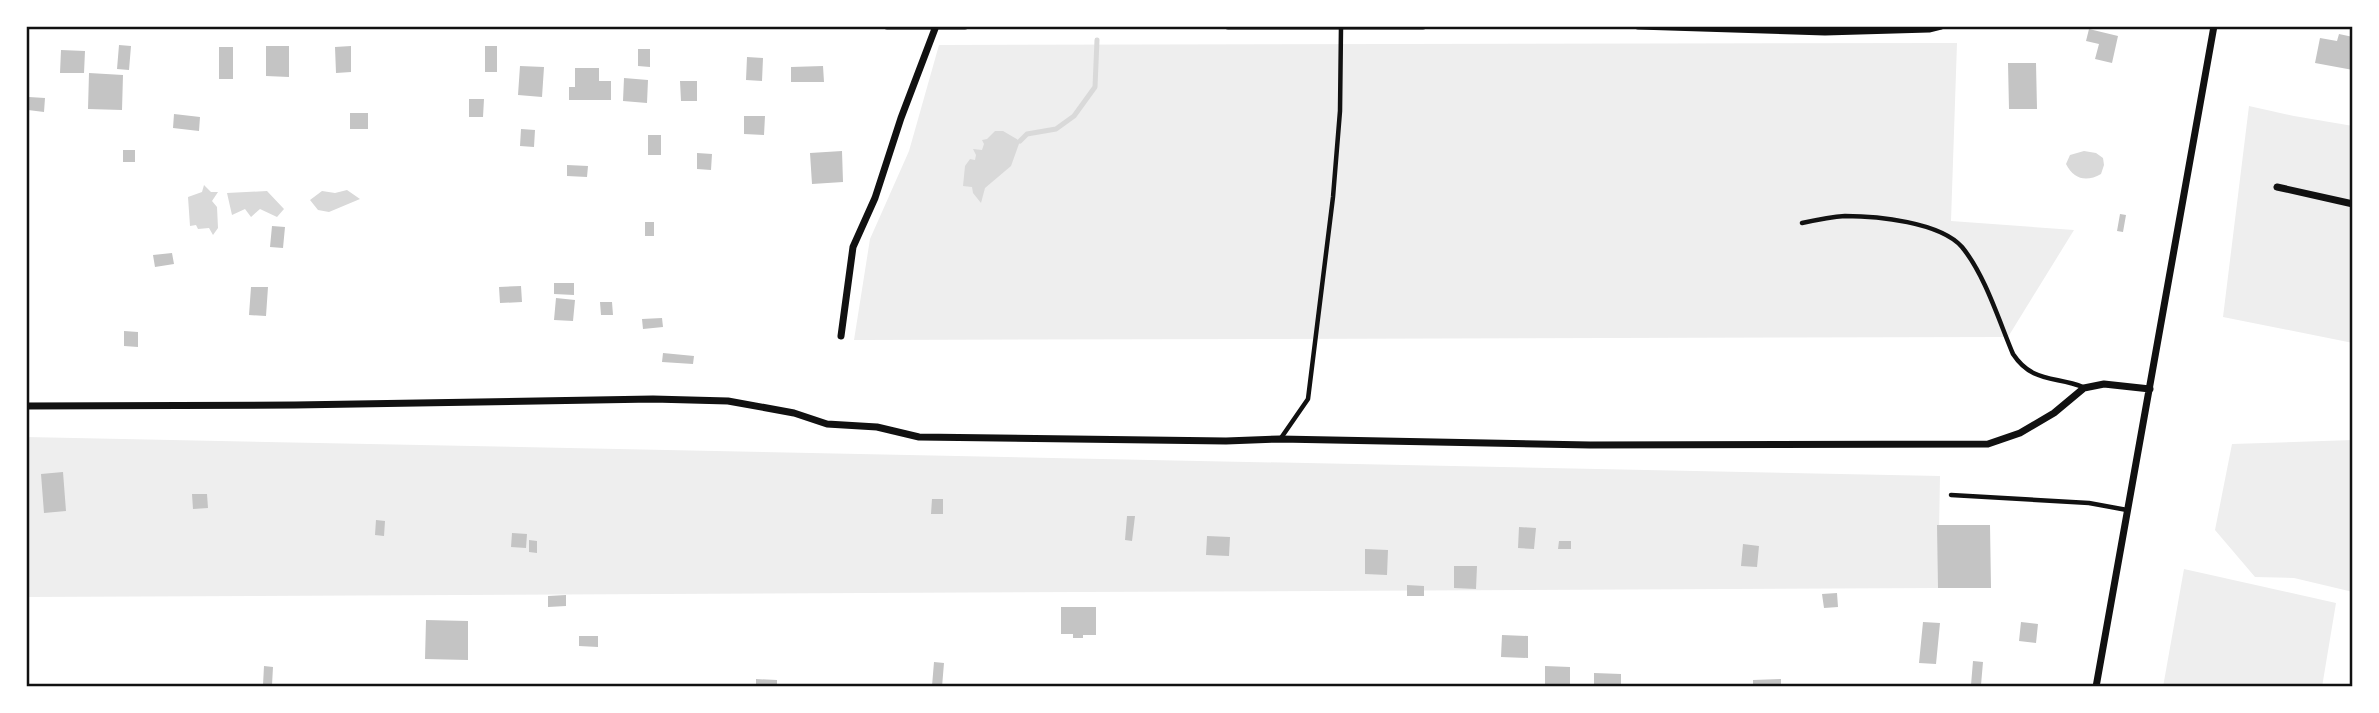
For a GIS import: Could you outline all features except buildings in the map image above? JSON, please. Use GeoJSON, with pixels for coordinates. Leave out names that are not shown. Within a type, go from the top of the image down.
{"type":"FeatureCollection","features":[{"type":"Feature","properties":{"kind":"street"},"geometry":{"type":"LineString","coordinates":[[887,26],[965,26]]}},
{"type":"Feature","properties":{"kind":"street"},"geometry":{"type":"LineString","coordinates":[[1228,26],[1423,26]]}},
{"type":"Feature","properties":{"kind":"street"},"geometry":{"type":"LineString","coordinates":[[1639,26],[1825,32],[1929,29],[1941,26]]}},
{"type":"Feature","properties":{"kind":"street"},"geometry":{"type":"LineString","coordinates":[[2096,687],[2214,26]]}},
{"type":"Feature","properties":{"kind":"street"},"geometry":{"type":"LineString","coordinates":[[841,335],[853,247],[875,198],[901,118],[936,27]]}},
{"type":"Feature","properties":{"kind":"street"},"geometry":{"type":"LineString","coordinates":[[2277,187],[2353,204]]}},
{"type":"Feature","properties":{"kind":"street"},"geometry":{"type":"LineString","coordinates":[[26,406],[653,399],[729,401],[794,414],[827,424],[877,427],[919,437],[1213,441],[1280,439],[1603,446],[1989,444],[2020,433],[2054,413],[2084,388],[2104,384],[2150,389]]}},
{"type":"Feature","properties":{"kind":"lane"},"geometry":{"type":"LineString","coordinates":[[1280,439],[1308,399],[1334,197],[1340,111],[1341,27]]}},
{"type":"Feature","properties":{"kind":"lane"},"geometry":{"type":"LineString","coordinates":[[1802,223],[1842,216],[1864,217],[1931,227],[1947,234],[1961,246],[1974,266],[2013,354],[2021,366],[2032,374],[2084,388]]}},
{"type":"Feature","properties":{"kind":"lane"},"geometry":{"type":"LineString","coordinates":[[1951,495],[2089,502],[2127,510]]}},
{"type":"Feature","properties":{"kind":"shaded area"},"geometry":{"type":"Polygon","coordinates":[[[1957,43],[1951,221],[2074,230],[2008,337],[854,340],[870,239],[909,151],[939,45],[1957,43]]]}},
{"type":"Feature","properties":{"kind":"shaded area"},"geometry":{"type":"Polygon","coordinates":[[[2249,106],[2353,126],[2353,343],[2223,317],[2249,106]]]}},
{"type":"Feature","properties":{"kind":"shaded area"},"geometry":{"type":"Polygon","coordinates":[[[995,131],[1003,131],[1020,141],[1011,166],[985,188],[981,203],[972,187],[963,186],[965,166],[970,159],[975,160],[973,149],[982,150],[982,140],[995,131]]]}},
{"type":"Feature","properties":{"kind":"shaded area"},"geometry":{"type":"Polygon","coordinates":[[[2084,151],[2096,153],[2103,158],[2101,174],[2086,179],[2069,169],[2066,164],[2070,155],[2084,151]]]}},
{"type":"Feature","properties":{"kind":"shaded area"},"geometry":{"type":"Polygon","coordinates":[[[204,185],[211,192],[218,192],[212,201],[217,207],[218,228],[213,235],[209,228],[198,229],[196,225],[190,226],[188,197],[202,192],[204,185]]]}},
{"type":"Feature","properties":{"kind":"shaded area"},"geometry":{"type":"Polygon","coordinates":[[[347,190],[360,199],[329,212],[318,210],[310,200],[322,191],[335,193],[347,190]]]}},
{"type":"Feature","properties":{"kind":"shaded area"},"geometry":{"type":"Polygon","coordinates":[[[267,191],[284,209],[277,217],[260,209],[251,217],[245,209],[232,215],[227,193],[267,191]]]}},
{"type":"Feature","properties":{"kind":"shaded area"},"geometry":{"type":"Polygon","coordinates":[[[26,437],[1940,476],[1938,588],[26,597],[26,437]]]}},
{"type":"Feature","properties":{"kind":"shaded area"},"geometry":{"type":"Polygon","coordinates":[[[2353,440],[2353,592],[2294,578],[2255,577],[2215,530],[2232,444],[2353,440]]]}},
{"type":"Feature","properties":{"kind":"shaded area"},"geometry":{"type":"Polygon","coordinates":[[[2184,569],[2336,603],[2322,687],[2163,687],[2184,569]]]}},
{"type":"Feature","properties":{"kind":"waterway"},"geometry":{"type":"LineString","coordinates":[[1020,141],[1027,134],[1056,129],[1074,116],[1095,87],[1097,40]]}}]}
